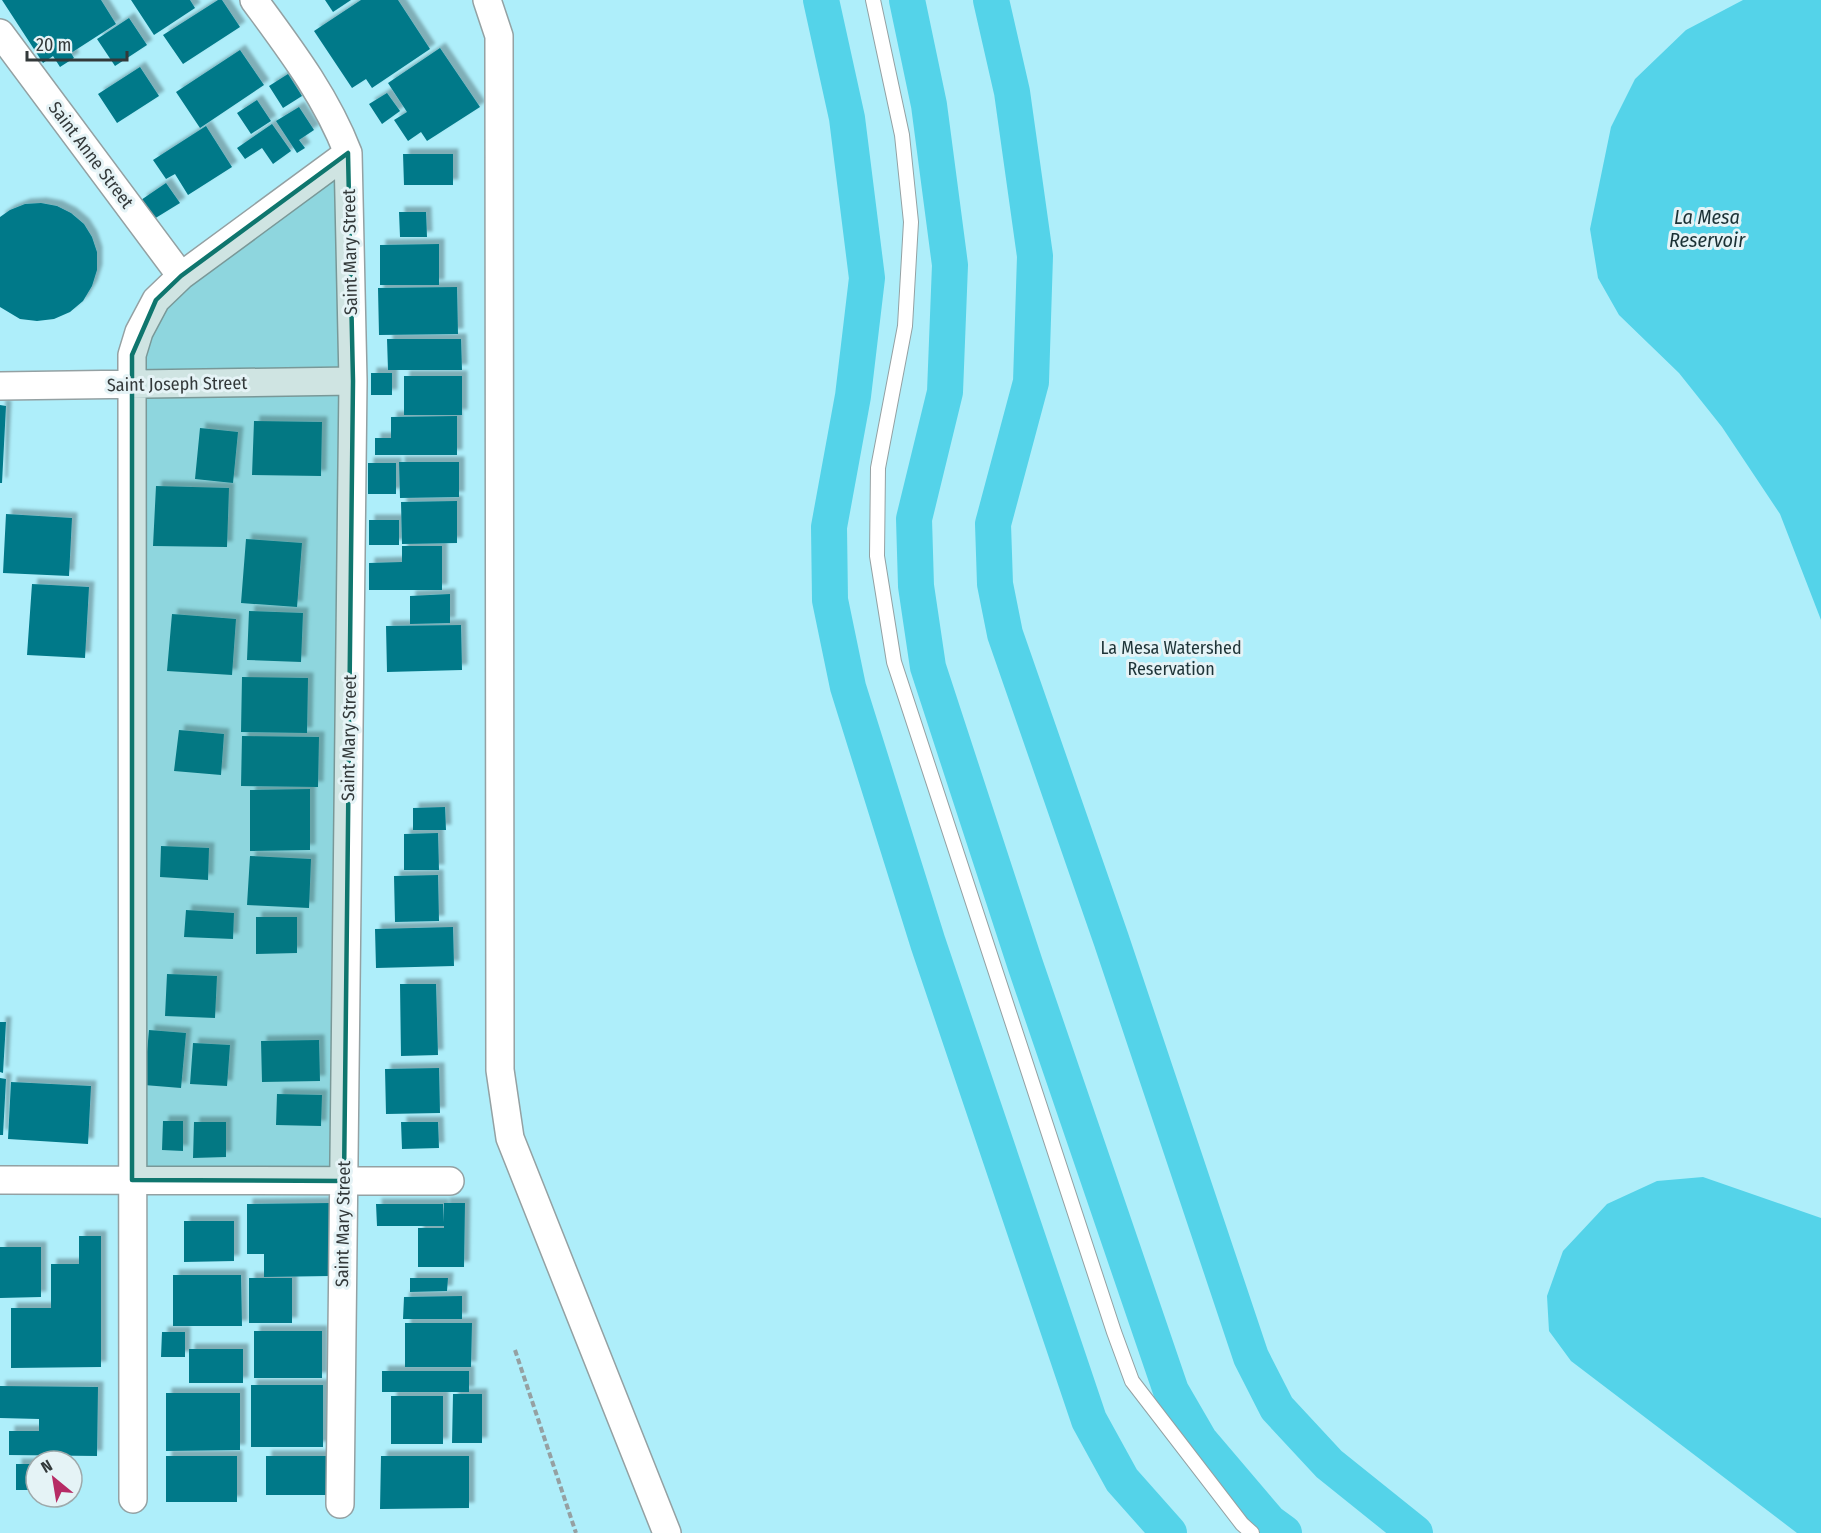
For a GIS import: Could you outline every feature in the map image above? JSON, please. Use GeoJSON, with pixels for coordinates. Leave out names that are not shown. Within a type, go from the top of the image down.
{"type":"FeatureCollection","features":[{"type":"Feature","properties":{"kind":"street","name":"Saint Mary Street"},"geometry":{"type":"LineString","coordinates":[[254,0],[321,94],[337,124],[348,153],[353,381],[340,1504]]}},
{"type":"Feature","properties":{"kind":"street"},"geometry":{"type":"LineString","coordinates":[[488,0],[499,36],[500,1070],[510,1137],[667,1533]]}},
{"type":"Feature","properties":{"kind":"street","name":"Saint Anne Street"},"geometry":{"type":"LineString","coordinates":[[0,33],[181,276]]}},
{"type":"Feature","properties":{"kind":"street"},"geometry":{"type":"LineString","coordinates":[[133,1499],[130,384],[132,355],[139,332],[156,300],[181,276],[348,153]]}},
{"type":"Feature","properties":{"kind":"street","name":"Saint Joseph Street"},"geometry":{"type":"LineString","coordinates":[[0,386],[353,381]]}},
{"type":"Feature","properties":{"kind":"street"},"geometry":{"type":"LineString","coordinates":[[0,1180],[450,1181]]}},
{"type":"Feature","properties":{"kind":"lane"},"geometry":{"type":"LineString","coordinates":[[873,0],[902,135],[911,222],[905,327],[878,468],[877,556],[894,662],[1106,1310],[1132,1381],[1242,1524],[1252,1533]]}},
{"type":"Feature","properties":{"kind":"path"},"geometry":{"type":"LineString","coordinates":[[515,1350],[576,1533]]}},
{"type":"Feature","properties":{"kind":"highlighted area"},"geometry":{"type":"Polygon","coordinates":[[[348,153],[353,381],[344,1181],[132,1180],[132,355],[156,300],[181,276],[348,153]]]}},
{"type":"Feature","properties":{"kind":"green space","name":"La Mesa Watershed Reservation"},"geometry":{"type":"Polygon","coordinates":[[[0,0],[1821,0],[1821,1533],[0,1533],[0,0]]]}},
{"type":"Feature","properties":{"kind":"water","name":"La Mesa Reservoir"},"geometry":{"type":"Polygon","coordinates":[[[1743,0],[1821,0],[1821,620],[1780,514],[1722,427],[1679,373],[1619,315],[1598,278],[1590,229],[1611,127],[1635,79],[1686,30],[1743,0]]]}},
{"type":"Feature","properties":{"kind":"water"},"geometry":{"type":"Polygon","coordinates":[[[1703,1177],[1821,1218],[1821,1533],[1797,1533],[1571,1361],[1549,1331],[1547,1296],[1563,1251],[1607,1204],[1657,1181],[1703,1177]]]}},
{"type":"Feature","properties":{"kind":"building"},"geometry":{"type":"Polygon","coordinates":[[[2,0],[101,0],[116,24],[71,53],[74,58],[60,67],[53,56],[43,63],[2,0]]]}},
{"type":"Feature","properties":{"kind":"building"},"geometry":{"type":"Polygon","coordinates":[[[131,0],[190,0],[195,8],[154,35],[131,0]]]}},
{"type":"Feature","properties":{"kind":"building"},"geometry":{"type":"Polygon","coordinates":[[[218,0],[222,0],[240,27],[183,64],[163,35],[218,0]]]}},
{"type":"Feature","properties":{"kind":"building"},"geometry":{"type":"Polygon","coordinates":[[[325,0],[351,0],[333,12],[325,0]]]}},
{"type":"Feature","properties":{"kind":"building"},"geometry":{"type":"Polygon","coordinates":[[[361,0],[398,0],[430,49],[372,88],[366,79],[352,88],[314,31],[361,0]]]}},
{"type":"Feature","properties":{"kind":"building"},"geometry":{"type":"Polygon","coordinates":[[[129,18],[147,45],[115,66],[97,39],[129,18]]]}},
{"type":"Feature","properties":{"kind":"building"},"geometry":{"type":"Polygon","coordinates":[[[440,48],[480,107],[427,141],[421,132],[408,141],[394,120],[407,112],[388,83],[440,48]]]}},
{"type":"Feature","properties":{"kind":"building"},"geometry":{"type":"Polygon","coordinates":[[[240,50],[264,85],[200,128],[176,92],[240,50]]]}},
{"type":"Feature","properties":{"kind":"building"},"geometry":{"type":"Polygon","coordinates":[[[140,67],[159,96],[117,123],[98,94],[140,67]]]}},
{"type":"Feature","properties":{"kind":"building"},"geometry":{"type":"Polygon","coordinates":[[[288,74],[302,96],[283,108],[269,86],[288,74]]]}},
{"type":"Feature","properties":{"kind":"building"},"geometry":{"type":"Polygon","coordinates":[[[387,93],[400,111],[382,124],[369,104],[387,93]]]}},
{"type":"Feature","properties":{"kind":"building"},"geometry":{"type":"Polygon","coordinates":[[[257,100],[271,121],[251,134],[237,113],[257,100]]]}},
{"type":"Feature","properties":{"kind":"building"},"geometry":{"type":"Polygon","coordinates":[[[299,107],[314,130],[299,140],[305,148],[297,153],[276,121],[299,107]]]}},
{"type":"Feature","properties":{"kind":"building"},"geometry":{"type":"Polygon","coordinates":[[[272,124],[291,151],[273,164],[262,148],[245,159],[237,148],[272,124]]]}},
{"type":"Feature","properties":{"kind":"building"},"geometry":{"type":"Polygon","coordinates":[[[206,126],[232,167],[188,195],[175,174],[166,179],[153,160],[206,126]]]}},
{"type":"Feature","properties":{"kind":"building"},"geometry":{"type":"Polygon","coordinates":[[[403,154],[453,154],[453,185],[404,185],[403,154]]]}},
{"type":"Feature","properties":{"kind":"building"},"geometry":{"type":"Polygon","coordinates":[[[166,183],[180,203],[154,219],[141,200],[166,183]]]}},
{"type":"Feature","properties":{"kind":"building"},"geometry":{"type":"Polygon","coordinates":[[[41,203],[57,206],[71,213],[84,224],[97,252],[97,270],[92,286],[83,301],[70,312],[54,319],[37,321],[20,319],[0,307],[0,217],[25,204],[41,203]]]}},
{"type":"Feature","properties":{"kind":"building"},"geometry":{"type":"Polygon","coordinates":[[[399,212],[426,212],[427,237],[400,237],[399,212]]]}},
{"type":"Feature","properties":{"kind":"building"},"geometry":{"type":"Polygon","coordinates":[[[439,244],[439,285],[380,285],[380,245],[439,244]]]}},
{"type":"Feature","properties":{"kind":"building"},"geometry":{"type":"Polygon","coordinates":[[[457,287],[458,334],[379,335],[378,288],[457,287]]]}},
{"type":"Feature","properties":{"kind":"building"},"geometry":{"type":"Polygon","coordinates":[[[387,339],[461,339],[462,370],[388,370],[387,339]]]}},
{"type":"Feature","properties":{"kind":"building"},"geometry":{"type":"Polygon","coordinates":[[[371,373],[392,373],[392,395],[371,395],[371,373]]]}},
{"type":"Feature","properties":{"kind":"building"},"geometry":{"type":"Polygon","coordinates":[[[404,376],[462,376],[462,415],[404,415],[404,376]]]}},
{"type":"Feature","properties":{"kind":"building"},"geometry":{"type":"Polygon","coordinates":[[[0,405],[6,406],[2,483],[0,483],[0,405]]]}},
{"type":"Feature","properties":{"kind":"building"},"geometry":{"type":"Polygon","coordinates":[[[457,416],[457,455],[375,455],[375,438],[391,438],[391,417],[457,416]]]}},
{"type":"Feature","properties":{"kind":"building"},"geometry":{"type":"Polygon","coordinates":[[[254,421],[322,422],[321,476],[252,475],[254,421]]]}},
{"type":"Feature","properties":{"kind":"building"},"geometry":{"type":"Polygon","coordinates":[[[200,428],[238,432],[233,483],[195,479],[200,428]]]}},
{"type":"Feature","properties":{"kind":"building"},"geometry":{"type":"Polygon","coordinates":[[[399,462],[459,462],[459,497],[400,498],[399,462]]]}},
{"type":"Feature","properties":{"kind":"building"},"geometry":{"type":"Polygon","coordinates":[[[368,463],[396,463],[396,494],[368,494],[368,463]]]}},
{"type":"Feature","properties":{"kind":"building"},"geometry":{"type":"Polygon","coordinates":[[[156,486],[229,488],[227,547],[153,546],[156,486]]]}},
{"type":"Feature","properties":{"kind":"building"},"geometry":{"type":"Polygon","coordinates":[[[457,501],[457,543],[402,544],[401,502],[457,501]]]}},
{"type":"Feature","properties":{"kind":"building"},"geometry":{"type":"Polygon","coordinates":[[[6,514],[72,518],[69,576],[3,573],[6,514]]]}},
{"type":"Feature","properties":{"kind":"building"},"geometry":{"type":"Polygon","coordinates":[[[369,520],[399,520],[399,545],[369,545],[369,520]]]}},
{"type":"Feature","properties":{"kind":"building"},"geometry":{"type":"Polygon","coordinates":[[[246,539],[302,543],[297,607],[241,603],[246,539]]]}},
{"type":"Feature","properties":{"kind":"building"},"geometry":{"type":"Polygon","coordinates":[[[402,546],[442,546],[442,590],[369,590],[369,563],[402,562],[402,546]]]}},
{"type":"Feature","properties":{"kind":"building"},"geometry":{"type":"Polygon","coordinates":[[[32,584],[89,587],[85,658],[27,655],[32,584]]]}},
{"type":"Feature","properties":{"kind":"building"},"geometry":{"type":"Polygon","coordinates":[[[450,594],[450,623],[410,624],[410,596],[450,594]]]}},
{"type":"Feature","properties":{"kind":"building"},"geometry":{"type":"Polygon","coordinates":[[[249,611],[303,613],[301,662],[247,660],[249,611]]]}},
{"type":"Feature","properties":{"kind":"building"},"geometry":{"type":"Polygon","coordinates":[[[172,614],[236,619],[232,675],[167,671],[172,614]]]}},
{"type":"Feature","properties":{"kind":"building"},"geometry":{"type":"Polygon","coordinates":[[[461,625],[462,670],[387,672],[386,626],[461,625]]]}},
{"type":"Feature","properties":{"kind":"building"},"geometry":{"type":"Polygon","coordinates":[[[242,677],[308,678],[307,733],[241,732],[242,677]]]}},
{"type":"Feature","properties":{"kind":"building"},"geometry":{"type":"Polygon","coordinates":[[[179,730],[224,734],[221,775],[174,771],[179,730]]]}},
{"type":"Feature","properties":{"kind":"building"},"geometry":{"type":"Polygon","coordinates":[[[242,736],[319,737],[318,787],[241,786],[242,736]]]}},
{"type":"Feature","properties":{"kind":"building"},"geometry":{"type":"Polygon","coordinates":[[[310,789],[310,850],[250,851],[250,790],[310,789]]]}},
{"type":"Feature","properties":{"kind":"building"},"geometry":{"type":"Polygon","coordinates":[[[445,807],[446,830],[413,830],[413,808],[445,807]]]}},
{"type":"Feature","properties":{"kind":"building"},"geometry":{"type":"Polygon","coordinates":[[[438,833],[439,870],[404,870],[404,834],[438,833]]]}},
{"type":"Feature","properties":{"kind":"building"},"geometry":{"type":"Polygon","coordinates":[[[161,846],[209,848],[208,880],[160,877],[161,846]]]}},
{"type":"Feature","properties":{"kind":"building"},"geometry":{"type":"Polygon","coordinates":[[[250,856],[311,859],[309,908],[247,905],[250,856]]]}},
{"type":"Feature","properties":{"kind":"building"},"geometry":{"type":"Polygon","coordinates":[[[438,875],[439,921],[395,922],[394,876],[438,875]]]}},
{"type":"Feature","properties":{"kind":"building"},"geometry":{"type":"Polygon","coordinates":[[[186,910],[234,913],[233,939],[184,937],[186,910]]]}},
{"type":"Feature","properties":{"kind":"building"},"geometry":{"type":"Polygon","coordinates":[[[256,917],[297,917],[297,953],[256,954],[256,917]]]}},
{"type":"Feature","properties":{"kind":"building"},"geometry":{"type":"Polygon","coordinates":[[[453,927],[454,966],[376,968],[375,929],[453,927]]]}},
{"type":"Feature","properties":{"kind":"building"},"geometry":{"type":"Polygon","coordinates":[[[167,974],[217,976],[215,1018],[165,1016],[167,974]]]}},
{"type":"Feature","properties":{"kind":"building"},"geometry":{"type":"Polygon","coordinates":[[[400,984],[436,984],[438,1055],[401,1056],[400,984]]]}},
{"type":"Feature","properties":{"kind":"building"},"geometry":{"type":"Polygon","coordinates":[[[0,1022],[6,1022],[3,1073],[0,1072],[0,1022]]]}},
{"type":"Feature","properties":{"kind":"building"},"geometry":{"type":"Polygon","coordinates":[[[149,1030],[186,1033],[181,1088],[144,1085],[149,1030]]]}},
{"type":"Feature","properties":{"kind":"building"},"geometry":{"type":"Polygon","coordinates":[[[319,1040],[320,1081],[262,1082],[261,1041],[319,1040]]]}},
{"type":"Feature","properties":{"kind":"building"},"geometry":{"type":"Polygon","coordinates":[[[193,1043],[230,1045],[227,1086],[190,1084],[193,1043]]]}},
{"type":"Feature","properties":{"kind":"building"},"geometry":{"type":"Polygon","coordinates":[[[439,1068],[440,1113],[386,1114],[385,1069],[439,1068]]]}},
{"type":"Feature","properties":{"kind":"building"},"geometry":{"type":"Polygon","coordinates":[[[0,1078],[6,1079],[3,1135],[0,1135],[0,1078]]]}},
{"type":"Feature","properties":{"kind":"building"},"geometry":{"type":"Polygon","coordinates":[[[11,1082],[91,1086],[88,1144],[8,1139],[11,1082]]]}},
{"type":"Feature","properties":{"kind":"building"},"geometry":{"type":"Polygon","coordinates":[[[277,1094],[322,1095],[321,1126],[276,1125],[277,1094]]]}},
{"type":"Feature","properties":{"kind":"building"},"geometry":{"type":"Polygon","coordinates":[[[163,1121],[183,1121],[183,1151],[162,1150],[163,1121]]]}},
{"type":"Feature","properties":{"kind":"building"},"geometry":{"type":"Polygon","coordinates":[[[194,1122],[226,1122],[226,1157],[193,1158],[194,1122]]]}},
{"type":"Feature","properties":{"kind":"building"},"geometry":{"type":"Polygon","coordinates":[[[401,1122],[438,1122],[439,1148],[402,1149],[401,1122]]]}},
{"type":"Feature","properties":{"kind":"building"},"geometry":{"type":"Polygon","coordinates":[[[330,1203],[330,1276],[264,1277],[264,1254],[247,1254],[247,1204],[330,1203]]]}},
{"type":"Feature","properties":{"kind":"building"},"geometry":{"type":"Polygon","coordinates":[[[444,1203],[465,1203],[464,1267],[418,1267],[418,1228],[444,1228],[444,1226],[377,1226],[376,1204],[443,1204],[444,1222],[444,1203]]]}},
{"type":"Feature","properties":{"kind":"building"},"geometry":{"type":"Polygon","coordinates":[[[184,1221],[234,1221],[234,1261],[184,1262],[184,1221]]]}},
{"type":"Feature","properties":{"kind":"building"},"geometry":{"type":"Polygon","coordinates":[[[79,1236],[101,1236],[101,1367],[11,1368],[11,1308],[51,1308],[51,1264],[79,1264],[79,1236]]]}},
{"type":"Feature","properties":{"kind":"building"},"geometry":{"type":"Polygon","coordinates":[[[0,1247],[41,1247],[41,1297],[0,1298],[0,1247]]]}},
{"type":"Feature","properties":{"kind":"building"},"geometry":{"type":"Polygon","coordinates":[[[173,1275],[241,1275],[242,1326],[173,1326],[173,1275]]]}},
{"type":"Feature","properties":{"kind":"building"},"geometry":{"type":"Polygon","coordinates":[[[249,1278],[292,1278],[292,1323],[249,1323],[249,1278]]]}},
{"type":"Feature","properties":{"kind":"building"},"geometry":{"type":"Polygon","coordinates":[[[410,1278],[448,1278],[447,1291],[410,1292],[410,1278]]]}},
{"type":"Feature","properties":{"kind":"building"},"geometry":{"type":"Polygon","coordinates":[[[462,1296],[462,1319],[403,1319],[404,1297],[462,1296]]]}},
{"type":"Feature","properties":{"kind":"building"},"geometry":{"type":"Polygon","coordinates":[[[405,1323],[472,1323],[471,1367],[405,1367],[405,1323]]]}},
{"type":"Feature","properties":{"kind":"building"},"geometry":{"type":"Polygon","coordinates":[[[254,1331],[322,1331],[322,1378],[254,1378],[254,1331]]]}},
{"type":"Feature","properties":{"kind":"building"},"geometry":{"type":"Polygon","coordinates":[[[162,1332],[185,1332],[185,1357],[161,1357],[162,1332]]]}},
{"type":"Feature","properties":{"kind":"building"},"geometry":{"type":"Polygon","coordinates":[[[189,1349],[243,1349],[243,1383],[189,1383],[189,1349]]]}},
{"type":"Feature","properties":{"kind":"building"},"geometry":{"type":"Polygon","coordinates":[[[382,1371],[469,1371],[469,1392],[382,1392],[382,1371]]]}},
{"type":"Feature","properties":{"kind":"building"},"geometry":{"type":"Polygon","coordinates":[[[251,1385],[323,1385],[323,1447],[251,1447],[251,1385]]]}},
{"type":"Feature","properties":{"kind":"building"},"geometry":{"type":"Polygon","coordinates":[[[0,1386],[98,1387],[97,1456],[84,1456],[84,1449],[24,1449],[24,1455],[9,1455],[9,1431],[39,1431],[39,1419],[0,1418],[0,1386]]]}},
{"type":"Feature","properties":{"kind":"building"},"geometry":{"type":"Polygon","coordinates":[[[166,1393],[240,1393],[240,1450],[166,1451],[166,1393]]]}},
{"type":"Feature","properties":{"kind":"building"},"geometry":{"type":"Polygon","coordinates":[[[453,1394],[482,1394],[482,1443],[452,1443],[453,1394]]]}},
{"type":"Feature","properties":{"kind":"building"},"geometry":{"type":"Polygon","coordinates":[[[391,1396],[443,1396],[443,1444],[391,1444],[391,1396]]]}},
{"type":"Feature","properties":{"kind":"building"},"geometry":{"type":"Polygon","coordinates":[[[166,1456],[237,1456],[237,1502],[166,1502],[166,1456]]]}},
{"type":"Feature","properties":{"kind":"building"},"geometry":{"type":"Polygon","coordinates":[[[266,1456],[332,1456],[332,1495],[266,1495],[266,1456]]]}},
{"type":"Feature","properties":{"kind":"building"},"geometry":{"type":"Polygon","coordinates":[[[381,1456],[469,1456],[469,1508],[380,1509],[381,1456]]]}},
{"type":"Feature","properties":{"kind":"building"},"geometry":{"type":"Polygon","coordinates":[[[16,1464],[24,1464],[24,1490],[16,1490],[16,1464]]]}},
{"type":"Feature","properties":{"kind":"waterway"},"geometry":{"type":"LineString","coordinates":[[821,0],[847,118],[867,278],[853,396],[829,527],[830,600],[848,687],[928,943],[1089,1420],[1122,1480],[1169,1533]]}},
{"type":"Feature","properties":{"kind":"waterway"},"geometry":{"type":"LineString","coordinates":[[907,0],[929,105],[950,265],[945,392],[914,519],[916,586],[928,667],[1025,964],[1171,1391],[1200,1441],[1269,1522],[1284,1533]]}},
{"type":"Feature","properties":{"kind":"waterway"},"geometry":{"type":"LineString","coordinates":[[991,0],[1012,92],[1035,256],[1031,382],[993,524],[995,584],[1005,634],[1111,939],[1251,1357],[1277,1408],[1329,1464],[1415,1533]]}}]}
